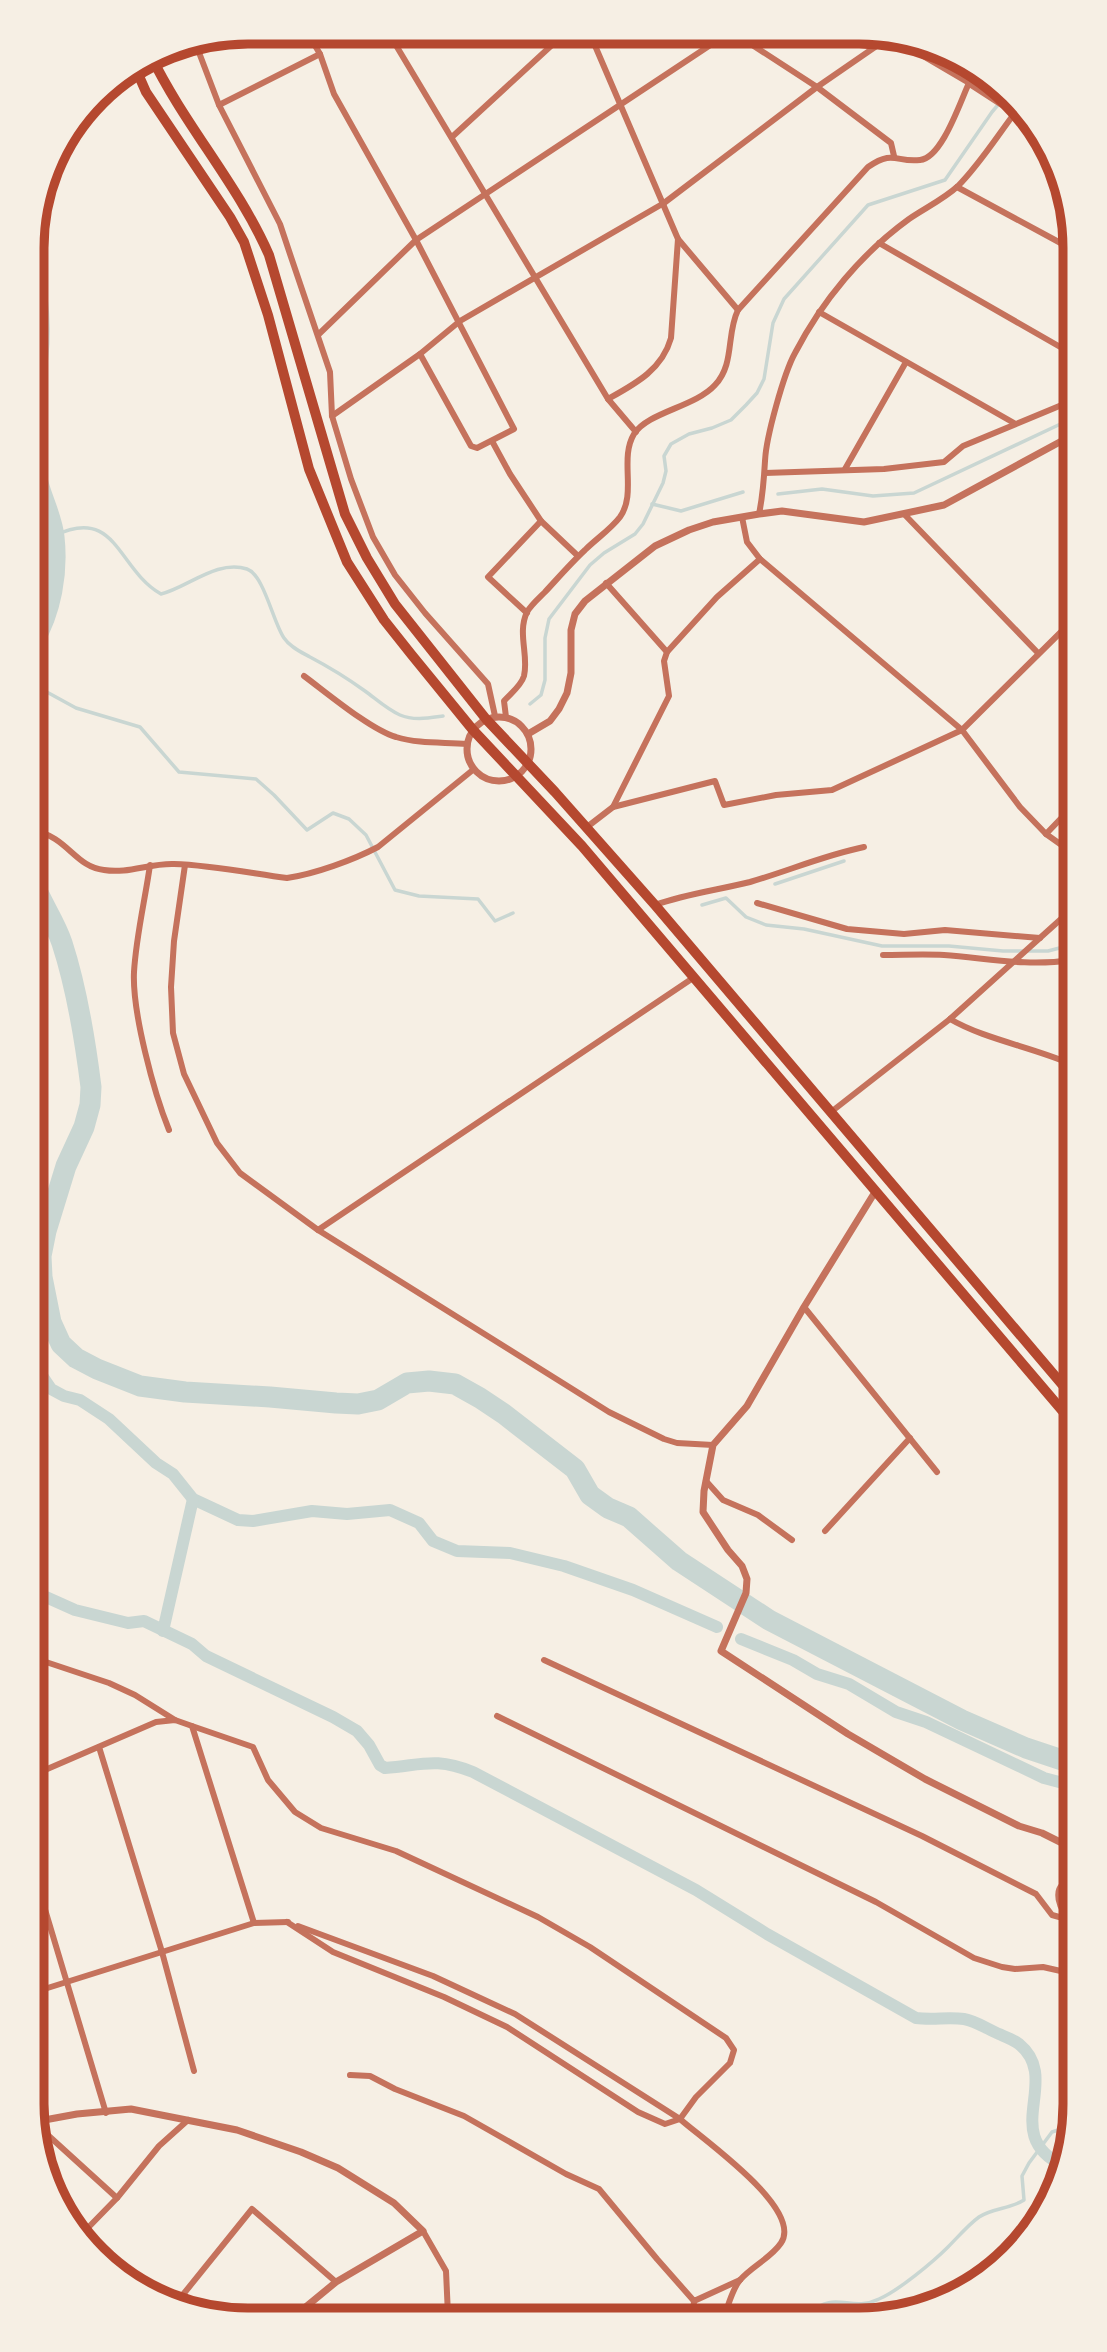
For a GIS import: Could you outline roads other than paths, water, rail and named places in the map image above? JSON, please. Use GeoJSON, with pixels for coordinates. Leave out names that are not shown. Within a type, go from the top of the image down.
{"type":"FeatureCollection","features":[{"type":"Feature","properties":{"kind":"highway"},"geometry":{"type":"LineString","coordinates":[[156,66],[181,112],[258,229],[270,255],[345,514],[367,558],[396,604],[528,764],[655,905],[1063,1385]]}},
{"type":"Feature","properties":{"kind":"highway"},"geometry":{"type":"LineString","coordinates":[[139,75],[146,92],[230,216],[244,242],[268,315],[309,469],[347,562],[384,620],[473,730],[582,846],[1063,1411]]}},
{"type":"Feature","properties":{"kind":"street"},"geometry":{"type":"LineString","coordinates":[[314,44],[334,94],[460,321],[514,429],[477,448],[471,446],[420,354]]}},
{"type":"Feature","properties":{"kind":"street"},"geometry":{"type":"LineString","coordinates":[[395,44],[608,399],[636,432]]}},
{"type":"Feature","properties":{"kind":"street"},"geometry":{"type":"LineString","coordinates":[[452,137],[553,44]]}},
{"type":"Feature","properties":{"kind":"street"},"geometry":{"type":"LineString","coordinates":[[594,44],[678,239],[738,310]]}},
{"type":"Feature","properties":{"kind":"street"},"geometry":{"type":"LineString","coordinates":[[319,334],[416,240],[712,44]]}},
{"type":"Feature","properties":{"kind":"street"},"geometry":{"type":"LineString","coordinates":[[752,44],[817,87],[891,143],[894,156]]}},
{"type":"Feature","properties":{"kind":"street"},"geometry":{"type":"LineString","coordinates":[[332,416],[420,354],[460,321],[664,203],[878,45]]}},
{"type":"Feature","properties":{"kind":"street"},"geometry":{"type":"LineString","coordinates":[[198,51],[219,105],[280,224],[303,297],[319,334],[330,372],[332,416],[351,479],[373,537],[395,575],[488,684],[491,718]]}},
{"type":"Feature","properties":{"kind":"street"},"geometry":{"type":"LineString","coordinates":[[919,53],[969,83],[1013,114]]}},
{"type":"Feature","properties":{"kind":"street"},"geometry":{"type":"LineString","coordinates":[[219,105],[320,54]]}},
{"type":"Feature","properties":{"kind":"street"},"geometry":{"type":"LineString","coordinates":[[506,717],[504,701],[519,686],[524,675],[522,643],[527,613],[578,556],[620,517],[625,505],[628,446],[636,432],[646,423],[699,398],[715,384],[724,372],[729,356],[730,330],[738,310],[868,167],[880,158],[894,156],[919,161],[929,158],[938,148],[972,78]]}},
{"type":"Feature","properties":{"kind":"street"},"geometry":{"type":"LineString","coordinates":[[759,514],[764,492],[765,459],[786,379],[794,355],[819,312],[848,275],[879,243],[957,187],[1013,114]]}},
{"type":"Feature","properties":{"kind":"street"},"geometry":{"type":"LineString","coordinates":[[957,187],[1063,244]]}},
{"type":"Feature","properties":{"kind":"street"},"geometry":{"type":"LineString","coordinates":[[608,399],[634,385],[657,367],[667,352],[671,338],[678,239]]}},
{"type":"Feature","properties":{"kind":"street"},"geometry":{"type":"LineString","coordinates":[[879,243],[1063,349]]}},
{"type":"Feature","properties":{"kind":"street"},"geometry":{"type":"LineString","coordinates":[[819,312],[1014,423]]}},
{"type":"Feature","properties":{"kind":"street"},"geometry":{"type":"LineString","coordinates":[[845,469],[906,362]]}},
{"type":"Feature","properties":{"kind":"street"},"geometry":{"type":"LineString","coordinates":[[765,473],[884,469],[944,462],[963,446],[1063,403]]}},
{"type":"Feature","properties":{"kind":"street"},"geometry":{"type":"LineString","coordinates":[[528,734],[550,721],[567,692],[571,630],[575,614],[584,601],[655,546],[688,530],[759,514],[782,511],[864,522],[944,505],[1063,440]]}},
{"type":"Feature","properties":{"kind":"street"},"geometry":{"type":"LineString","coordinates":[[492,441],[541,521],[578,556]]}},
{"type":"Feature","properties":{"kind":"street"},"geometry":{"type":"LineString","coordinates":[[905,515],[1038,653]]}},
{"type":"Feature","properties":{"kind":"street"},"geometry":{"type":"LineString","coordinates":[[742,517],[747,542],[760,559],[962,730],[1020,807],[1046,834],[1063,846]]}},
{"type":"Feature","properties":{"kind":"street"},"geometry":{"type":"LineString","coordinates":[[527,613],[488,577],[541,521]]}},
{"type":"Feature","properties":{"kind":"street"},"geometry":{"type":"LineString","coordinates":[[613,807],[669,696],[664,661],[667,652],[717,597],[760,559]]}},
{"type":"Feature","properties":{"kind":"street"},"geometry":{"type":"LineString","coordinates":[[606,583],[667,652]]}},
{"type":"Feature","properties":{"kind":"street"},"geometry":{"type":"LineString","coordinates":[[587,827],[613,807],[715,781],[724,805],[776,795],[832,790],[962,730],[1063,630]]}},
{"type":"Feature","properties":{"kind":"street"},"geometry":{"type":"LineString","coordinates":[[304,677],[394,737],[424,742],[467,744]]}},
{"type":"Feature","properties":{"kind":"street"},"geometry":{"type":"LineString","coordinates":[[506,717],[520,724],[528,734],[531,752],[528,764],[516,776],[503,781],[492,780],[474,769],[469,760],[467,744],[473,730],[491,718],[506,717]]}},
{"type":"Feature","properties":{"kind":"street"},"geometry":{"type":"LineString","coordinates":[[44,834],[53,836],[87,865],[102,870],[137,869],[150,865],[185,865],[288,878],[303,876],[378,847],[474,769]]}},
{"type":"Feature","properties":{"kind":"street"},"geometry":{"type":"LineString","coordinates":[[1046,834],[1063,816]]}},
{"type":"Feature","properties":{"kind":"street"},"geometry":{"type":"LineString","coordinates":[[655,905],[678,897],[749,882],[811,864],[838,852],[864,847]]}},
{"type":"Feature","properties":{"kind":"street"},"geometry":{"type":"LineString","coordinates":[[150,865],[134,973],[147,1056],[169,1130]]}},
{"type":"Feature","properties":{"kind":"street"},"geometry":{"type":"LineString","coordinates":[[185,865],[174,940],[171,987],[173,1033],[184,1074],[217,1143],[240,1173],[318,1230],[609,1412],[664,1439],[677,1443],[713,1445]]}},
{"type":"Feature","properties":{"kind":"street"},"geometry":{"type":"LineString","coordinates":[[757,903],[847,929],[904,934],[945,930],[1040,938]]}},
{"type":"Feature","properties":{"kind":"street"},"geometry":{"type":"LineString","coordinates":[[831,1112],[950,1019],[1063,917]]}},
{"type":"Feature","properties":{"kind":"street"},"geometry":{"type":"LineString","coordinates":[[883,955],[943,955],[1012,963],[1063,961]]}},
{"type":"Feature","properties":{"kind":"street"},"geometry":{"type":"LineString","coordinates":[[318,1230],[692,978]]}},
{"type":"Feature","properties":{"kind":"street"},"geometry":{"type":"LineString","coordinates":[[950,1019],[967,1029],[1063,1061]]}},
{"type":"Feature","properties":{"kind":"street"},"geometry":{"type":"LineString","coordinates":[[875,1192],[747,1406],[713,1445],[703,1512],[742,1566],[747,1579],[746,1592],[721,1651],[848,1734],[925,1779],[1019,1826],[1063,1844]]}},
{"type":"Feature","properties":{"kind":"street"},"geometry":{"type":"LineString","coordinates":[[804,1307],[937,1472]]}},
{"type":"Feature","properties":{"kind":"street"},"geometry":{"type":"LineString","coordinates":[[825,1531],[910,1438]]}},
{"type":"Feature","properties":{"kind":"street"},"geometry":{"type":"LineString","coordinates":[[706,1481],[723,1500],[758,1515],[792,1540]]}},
{"type":"Feature","properties":{"kind":"street"},"geometry":{"type":"LineString","coordinates":[[544,1660],[922,1836],[1036,1894],[1052,1915],[1063,1919]]}},
{"type":"Feature","properties":{"kind":"street"},"geometry":{"type":"LineString","coordinates":[[44,1661],[135,1695],[175,1720],[253,1747],[268,1780],[295,1812],[321,1828],[396,1851],[538,1917],[590,1947],[726,2038],[734,2050],[730,2063],[696,2097],[680,2119],[665,2124],[638,2112],[507,2027],[444,1997],[333,1952],[287,1922]]}},
{"type":"Feature","properties":{"kind":"street"},"geometry":{"type":"LineString","coordinates":[[497,1716],[876,1902],[974,1958],[1015,1969],[1043,1967],[1063,1972]]}},
{"type":"Feature","properties":{"kind":"street"},"geometry":{"type":"LineString","coordinates":[[44,1770],[156,1722],[175,1720]]}},
{"type":"Feature","properties":{"kind":"street"},"geometry":{"type":"LineString","coordinates":[[192,1726],[254,1923]]}},
{"type":"Feature","properties":{"kind":"street"},"geometry":{"type":"LineString","coordinates":[[99,1746],[162,1952],[194,2071]]}},
{"type":"Feature","properties":{"kind":"street"},"geometry":{"type":"LineString","coordinates":[[1063,1884],[1058,1895],[1063,1914]]}},
{"type":"Feature","properties":{"kind":"street"},"geometry":{"type":"LineString","coordinates":[[44,1905],[106,2113]]}},
{"type":"Feature","properties":{"kind":"street"},"geometry":{"type":"LineString","coordinates":[[44,1989],[254,1923],[287,1922],[433,1976],[515,2014],[680,2119],[699,2137],[717,2148],[772,2202],[781,2216],[784,2236],[779,2245],[740,2280],[694,2301]]}},
{"type":"Feature","properties":{"kind":"street"},"geometry":{"type":"LineString","coordinates":[[350,2075],[370,2076],[395,2089],[464,2116],[566,2174],[599,2189],[694,2301],[693,2308]]}},
{"type":"Feature","properties":{"kind":"street"},"geometry":{"type":"LineString","coordinates":[[45,2120],[131,2109],[237,2130],[338,2168],[394,2203],[424,2231],[446,2271],[448,2308]]}},
{"type":"Feature","properties":{"kind":"street"},"geometry":{"type":"LineString","coordinates":[[87,2229],[117,2199],[159,2146],[188,2120]]}},
{"type":"Feature","properties":{"kind":"street"},"geometry":{"type":"LineString","coordinates":[[45,2133],[117,2199]]}},
{"type":"Feature","properties":{"kind":"street"},"geometry":{"type":"LineString","coordinates":[[181,2297],[252,2209],[336,2282]]}},
{"type":"Feature","properties":{"kind":"street"},"geometry":{"type":"LineString","coordinates":[[307,2308],[336,2282],[424,2231]]}},
{"type":"Feature","properties":{"kind":"street"},"geometry":{"type":"LineString","coordinates":[[728,2308],[740,2280]]}},
{"type":"Feature","properties":{"kind":"waterway"},"geometry":{"type":"LineString","coordinates":[[530,704],[541,695],[545,680],[545,638],[549,619],[590,565],[635,534],[643,524],[663,483],[666,471],[664,456],[671,444],[689,434],[731,420],[757,393],[764,379],[773,323],[784,299],[868,205],[945,180],[1001,101]]}},
{"type":"Feature","properties":{"kind":"waterway"},"geometry":{"type":"LineString","coordinates":[[778,494],[822,489],[873,496],[914,493],[1063,423]]}},
{"type":"Feature","properties":{"kind":"waterway"},"geometry":{"type":"LineString","coordinates":[[652,504],[681,511],[743,492]]}},
{"type":"Feature","properties":{"kind":"waterway"},"geometry":{"type":"LineString","coordinates":[[44,501],[51,522],[55,551],[52,591],[44,618]]}},
{"type":"Feature","properties":{"kind":"waterway"},"geometry":{"type":"LineString","coordinates":[[54,536],[75,529],[91,528],[104,534],[146,583],[161,594],[213,571],[236,567],[247,569],[258,580],[280,631],[292,647],[345,677],[400,715],[416,718],[443,716]]}},
{"type":"Feature","properties":{"kind":"waterway"},"geometry":{"type":"LineString","coordinates":[[44,690],[76,708],[140,727],[179,772],[256,779],[307,830],[333,813],[349,819],[366,835],[395,890],[419,896],[478,899],[495,921],[513,913]]}},
{"type":"Feature","properties":{"kind":"waterway"},"geometry":{"type":"LineString","coordinates":[[775,884],[844,861]]}},
{"type":"Feature","properties":{"kind":"waterway"},"geometry":{"type":"LineString","coordinates":[[702,905],[726,898],[746,917],[766,925],[804,929],[882,946],[949,946],[1003,951],[1048,951],[1063,947]]}},
{"type":"Feature","properties":{"kind":"waterway"},"geometry":{"type":"LineString","coordinates":[[44,904],[59,935],[72,978],[91,1087],[90,1105],[84,1127],[66,1166],[44,1241]]}},
{"type":"Feature","properties":{"kind":"waterway"},"geometry":{"type":"LineString","coordinates":[[44,1287],[51,1322],[61,1344],[76,1358],[140,1386],[185,1392],[358,1404],[378,1400],[407,1383],[429,1381],[455,1384],[504,1414],[575,1469],[590,1495],[608,1508],[629,1517],[679,1561],[769,1620],[962,1720],[1026,1748],[1063,1760]]}},
{"type":"Feature","properties":{"kind":"waterway"},"geometry":{"type":"LineString","coordinates":[[44,1379],[51,1389],[80,1400],[109,1419],[156,1463],[173,1474],[193,1499],[238,1520],[253,1521],[312,1511],[347,1514],[390,1510],[419,1523],[433,1541],[457,1551],[510,1553],[564,1566],[633,1590],[717,1627]]}},
{"type":"Feature","properties":{"kind":"waterway"},"geometry":{"type":"LineString","coordinates":[[163,1631],[193,1499]]}},
{"type":"Feature","properties":{"kind":"waterway"},"geometry":{"type":"LineString","coordinates":[[44,1596],[75,1610],[128,1623],[144,1621],[192,1644],[206,1656],[357,1731],[380,1765],[385,1768],[438,1763],[473,1772],[696,1890],[767,1934],[916,2018],[969,2020],[1015,2041],[1031,2058],[1035,2074],[1032,2123],[1035,2139],[1045,2153],[1055,2160]]}},
{"type":"Feature","properties":{"kind":"waterway"},"geometry":{"type":"LineString","coordinates":[[741,1639],[793,1660],[817,1674],[849,1684],[896,1712],[926,1722],[1044,1778],[1063,1783]]}},
{"type":"Feature","properties":{"kind":"waterway"},"geometry":{"type":"LineString","coordinates":[[817,2308],[835,2302],[869,2303],[887,2295],[925,2268],[979,2217],[1024,2200],[1022,2176],[1052,2132],[1061,2129]]}}]}
